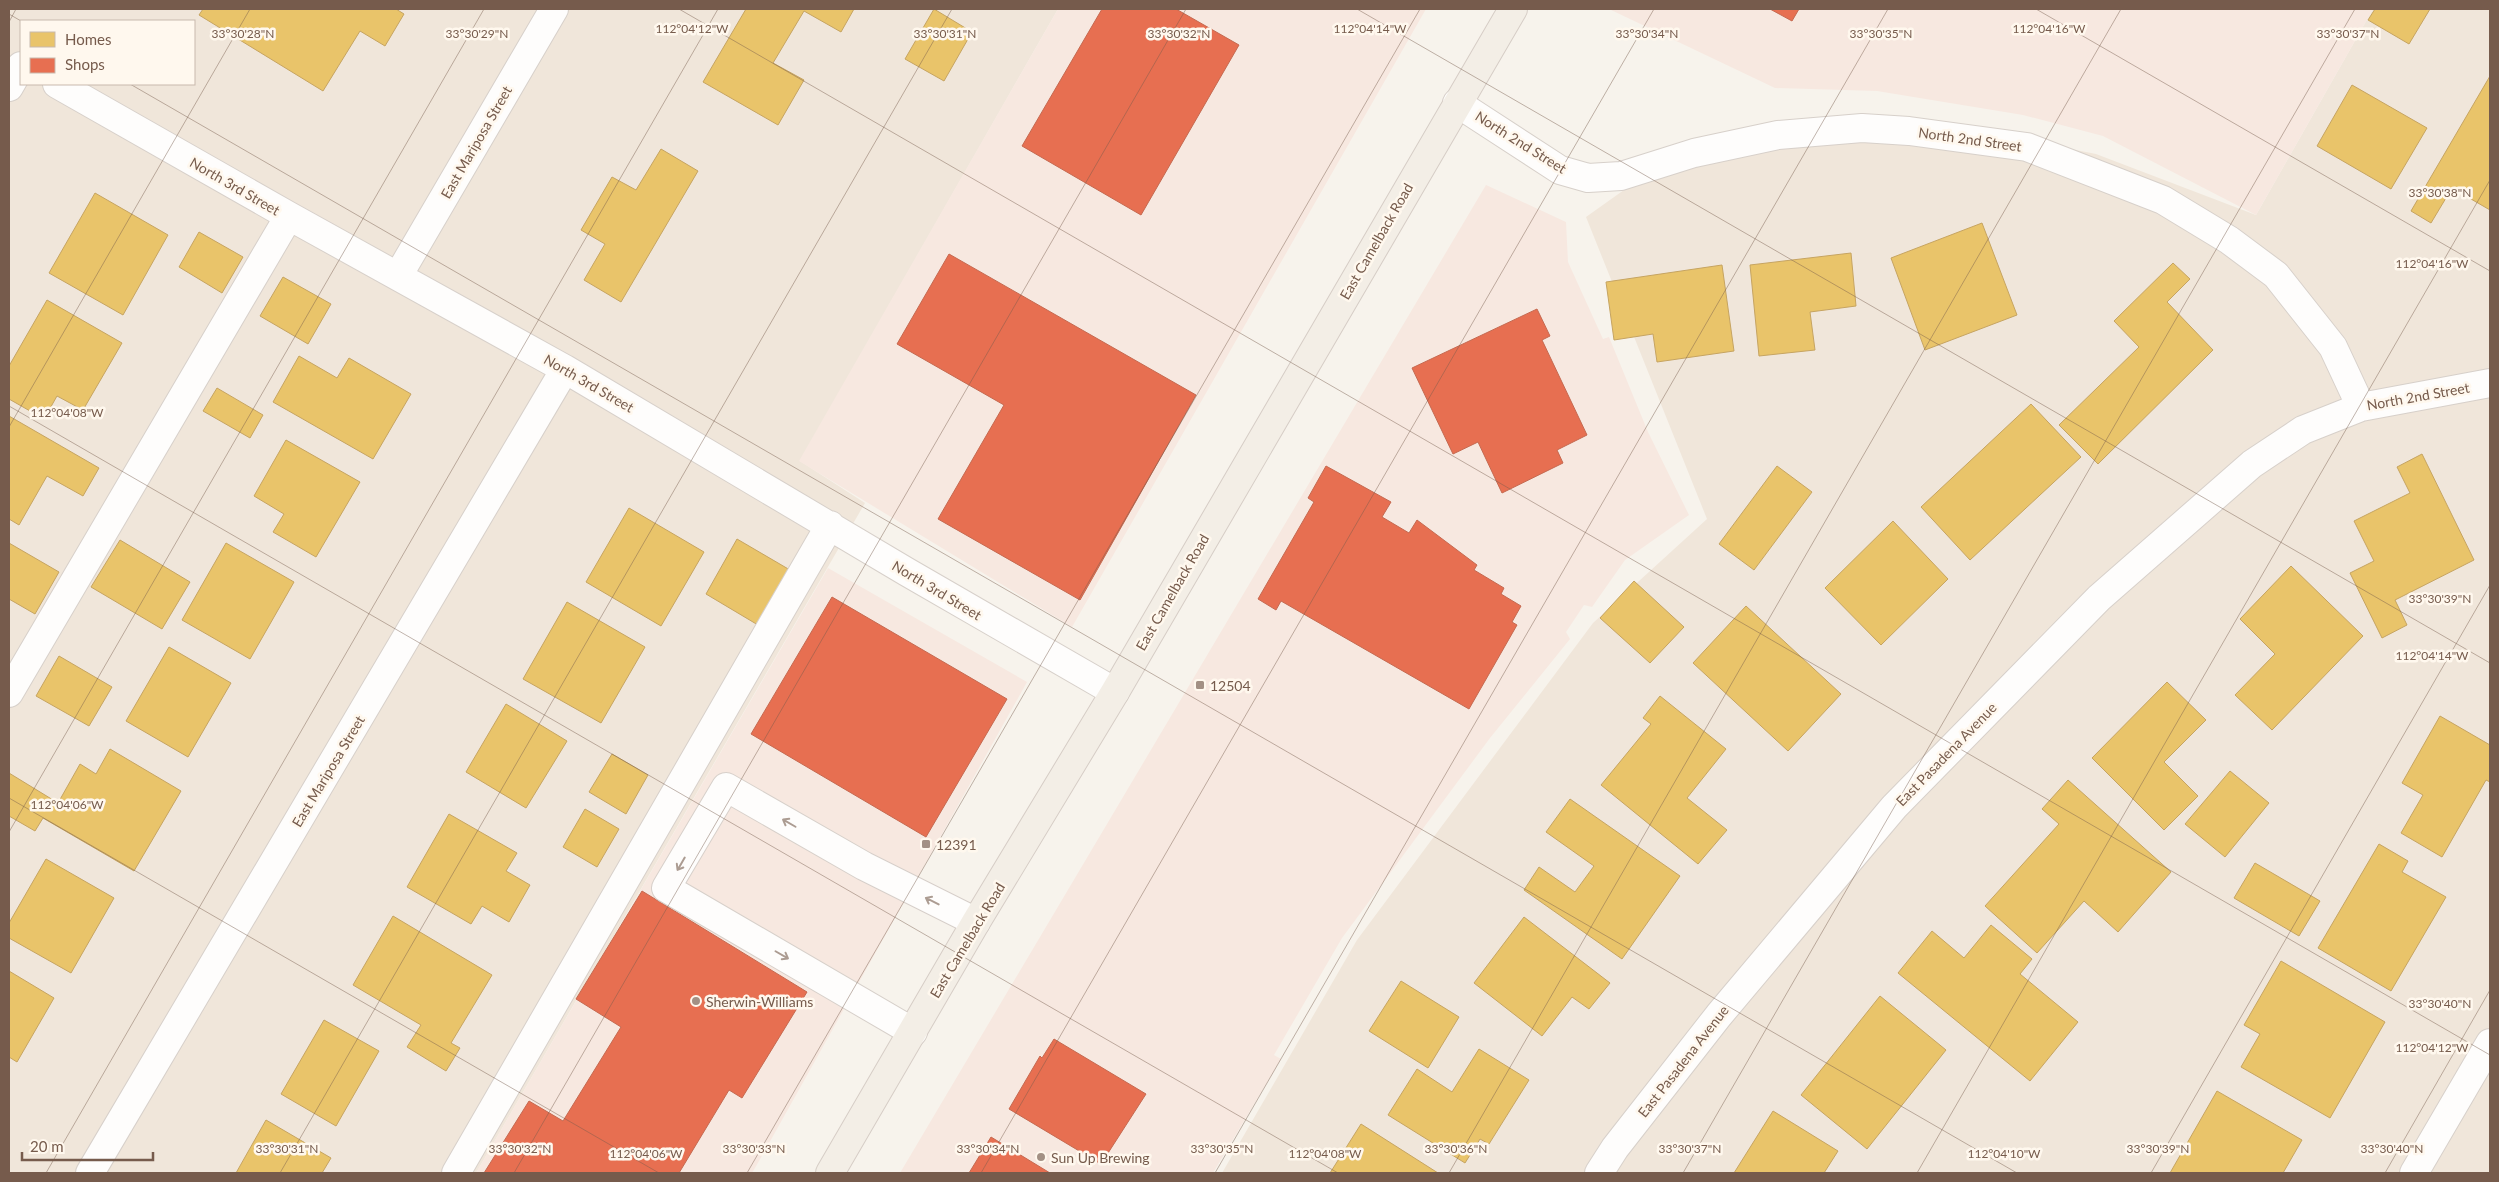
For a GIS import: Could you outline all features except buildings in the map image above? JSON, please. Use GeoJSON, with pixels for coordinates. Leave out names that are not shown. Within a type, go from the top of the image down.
{"type":"FeatureCollection","features":[{"type":"Feature","properties":{"kind":"main road","name":"East Camelback Road"},"geometry":{"type":"LineString","coordinates":[[830,1173],[976,922],[1115,692],[1513,9]]}},
{"type":"Feature","properties":{"kind":"street","name":"East Mariposa Street"},"geometry":{"type":"LineString","coordinates":[[398,276],[554,9]]}},
{"type":"Feature","properties":{"kind":"street"},"geometry":{"type":"LineString","coordinates":[[9,56],[20,63]]}},
{"type":"Feature","properties":{"kind":"street"},"geometry":{"type":"LineString","coordinates":[[9,87],[20,66]]}},
{"type":"Feature","properties":{"kind":"street","name":"North 3rd Street"},"geometry":{"type":"LineString","coordinates":[[59,85],[289,216],[565,369],[1115,692]]}},
{"type":"Feature","properties":{"kind":"street","name":"North 2nd Street"},"geometry":{"type":"LineString","coordinates":[[1457,103],[1560,170],[1588,178],[1621,176],[1694,153],[1778,135],[1862,128],[1909,131],[2027,147],[2163,200],[2229,240],[2276,275],[2333,347],[2361,407],[2490,383]]}},
{"type":"Feature","properties":{"kind":"street"},"geometry":{"type":"LineString","coordinates":[[9,693],[289,216]]}},
{"type":"Feature","properties":{"kind":"street","name":"East Mariposa Street"},"geometry":{"type":"LineString","coordinates":[[90,1173],[565,369]]}},
{"type":"Feature","properties":{"kind":"street","name":"East Pasadena Avenue"},"geometry":{"type":"LineString","coordinates":[[1599,1173],[1615,1148],[1719,1015],[1894,807],[2099,598],[2252,464],[2303,430],[2361,407]]}},
{"type":"Feature","properties":{"kind":"street"},"geometry":{"type":"LineString","coordinates":[[456,1173],[830,526]]}},
{"type":"Feature","properties":{"kind":"street"},"geometry":{"type":"LineString","coordinates":[[913,1032],[666,888],[726,787],[864,866],[976,922]]}},
{"type":"Feature","properties":{"kind":"street"},"geometry":{"type":"LineString","coordinates":[[2414,1173],[2490,1043]]}},
{"type":"Feature","properties":{"kind":"shaded area"},"geometry":{"type":"Polygon","coordinates":[[[9,9],[1058,9],[800,461],[865,503],[476,1173],[9,1173],[9,9]]]}},
{"type":"Feature","properties":{"kind":"shaded area"},"geometry":{"type":"Polygon","coordinates":[[[1058,9],[1426,9],[1072,627],[799,461],[1058,9]]]}},
{"type":"Feature","properties":{"kind":"shaded area"},"geometry":{"type":"Polygon","coordinates":[[[1609,9],[2373,9],[2256,215],[2103,136],[2023,115],[1877,91],[1775,88],[1609,9]]]}},
{"type":"Feature","properties":{"kind":"shaded area"},"geometry":{"type":"Polygon","coordinates":[[[2373,9],[2490,9],[2490,1173],[1222,1173],[1357,940],[1593,623],[1707,519],[1586,217],[1697,138],[1906,116],[2096,154],[2256,215],[2373,9]]]}},
{"type":"Feature","properties":{"kind":"shaded area"},"geometry":{"type":"Polygon","coordinates":[[[1486,185],[1566,222],[1568,262],[1603,339],[1609,337],[1648,432],[1689,515],[1625,560],[1592,607],[1584,605],[1566,632],[1570,639],[1490,738],[1342,938],[1274,1055],[1281,1059],[1213,1173],[900,1173],[1486,185]]]}},
{"type":"Feature","properties":{"kind":"shaded area"},"geometry":{"type":"Polygon","coordinates":[[[828,568],[1027,682],[759,1161],[752,1173],[476,1173],[828,568]]]}},
{"type":"Feature","properties":{"kind":"place","name":"12504"},"geometry":{"type":"Point","coordinates":[1200,685]}},
{"type":"Feature","properties":{"kind":"place","name":"12391"},"geometry":{"type":"Point","coordinates":[926,844]}},
{"type":"Feature","properties":{"kind":"place","name":"Sherwin-Williams"},"geometry":{"type":"Point","coordinates":[696,1001]}},
{"type":"Feature","properties":{"kind":"place","name":"Sun Up Brewing"},"geometry":{"type":"Point","coordinates":[1041,1157]}}]}
